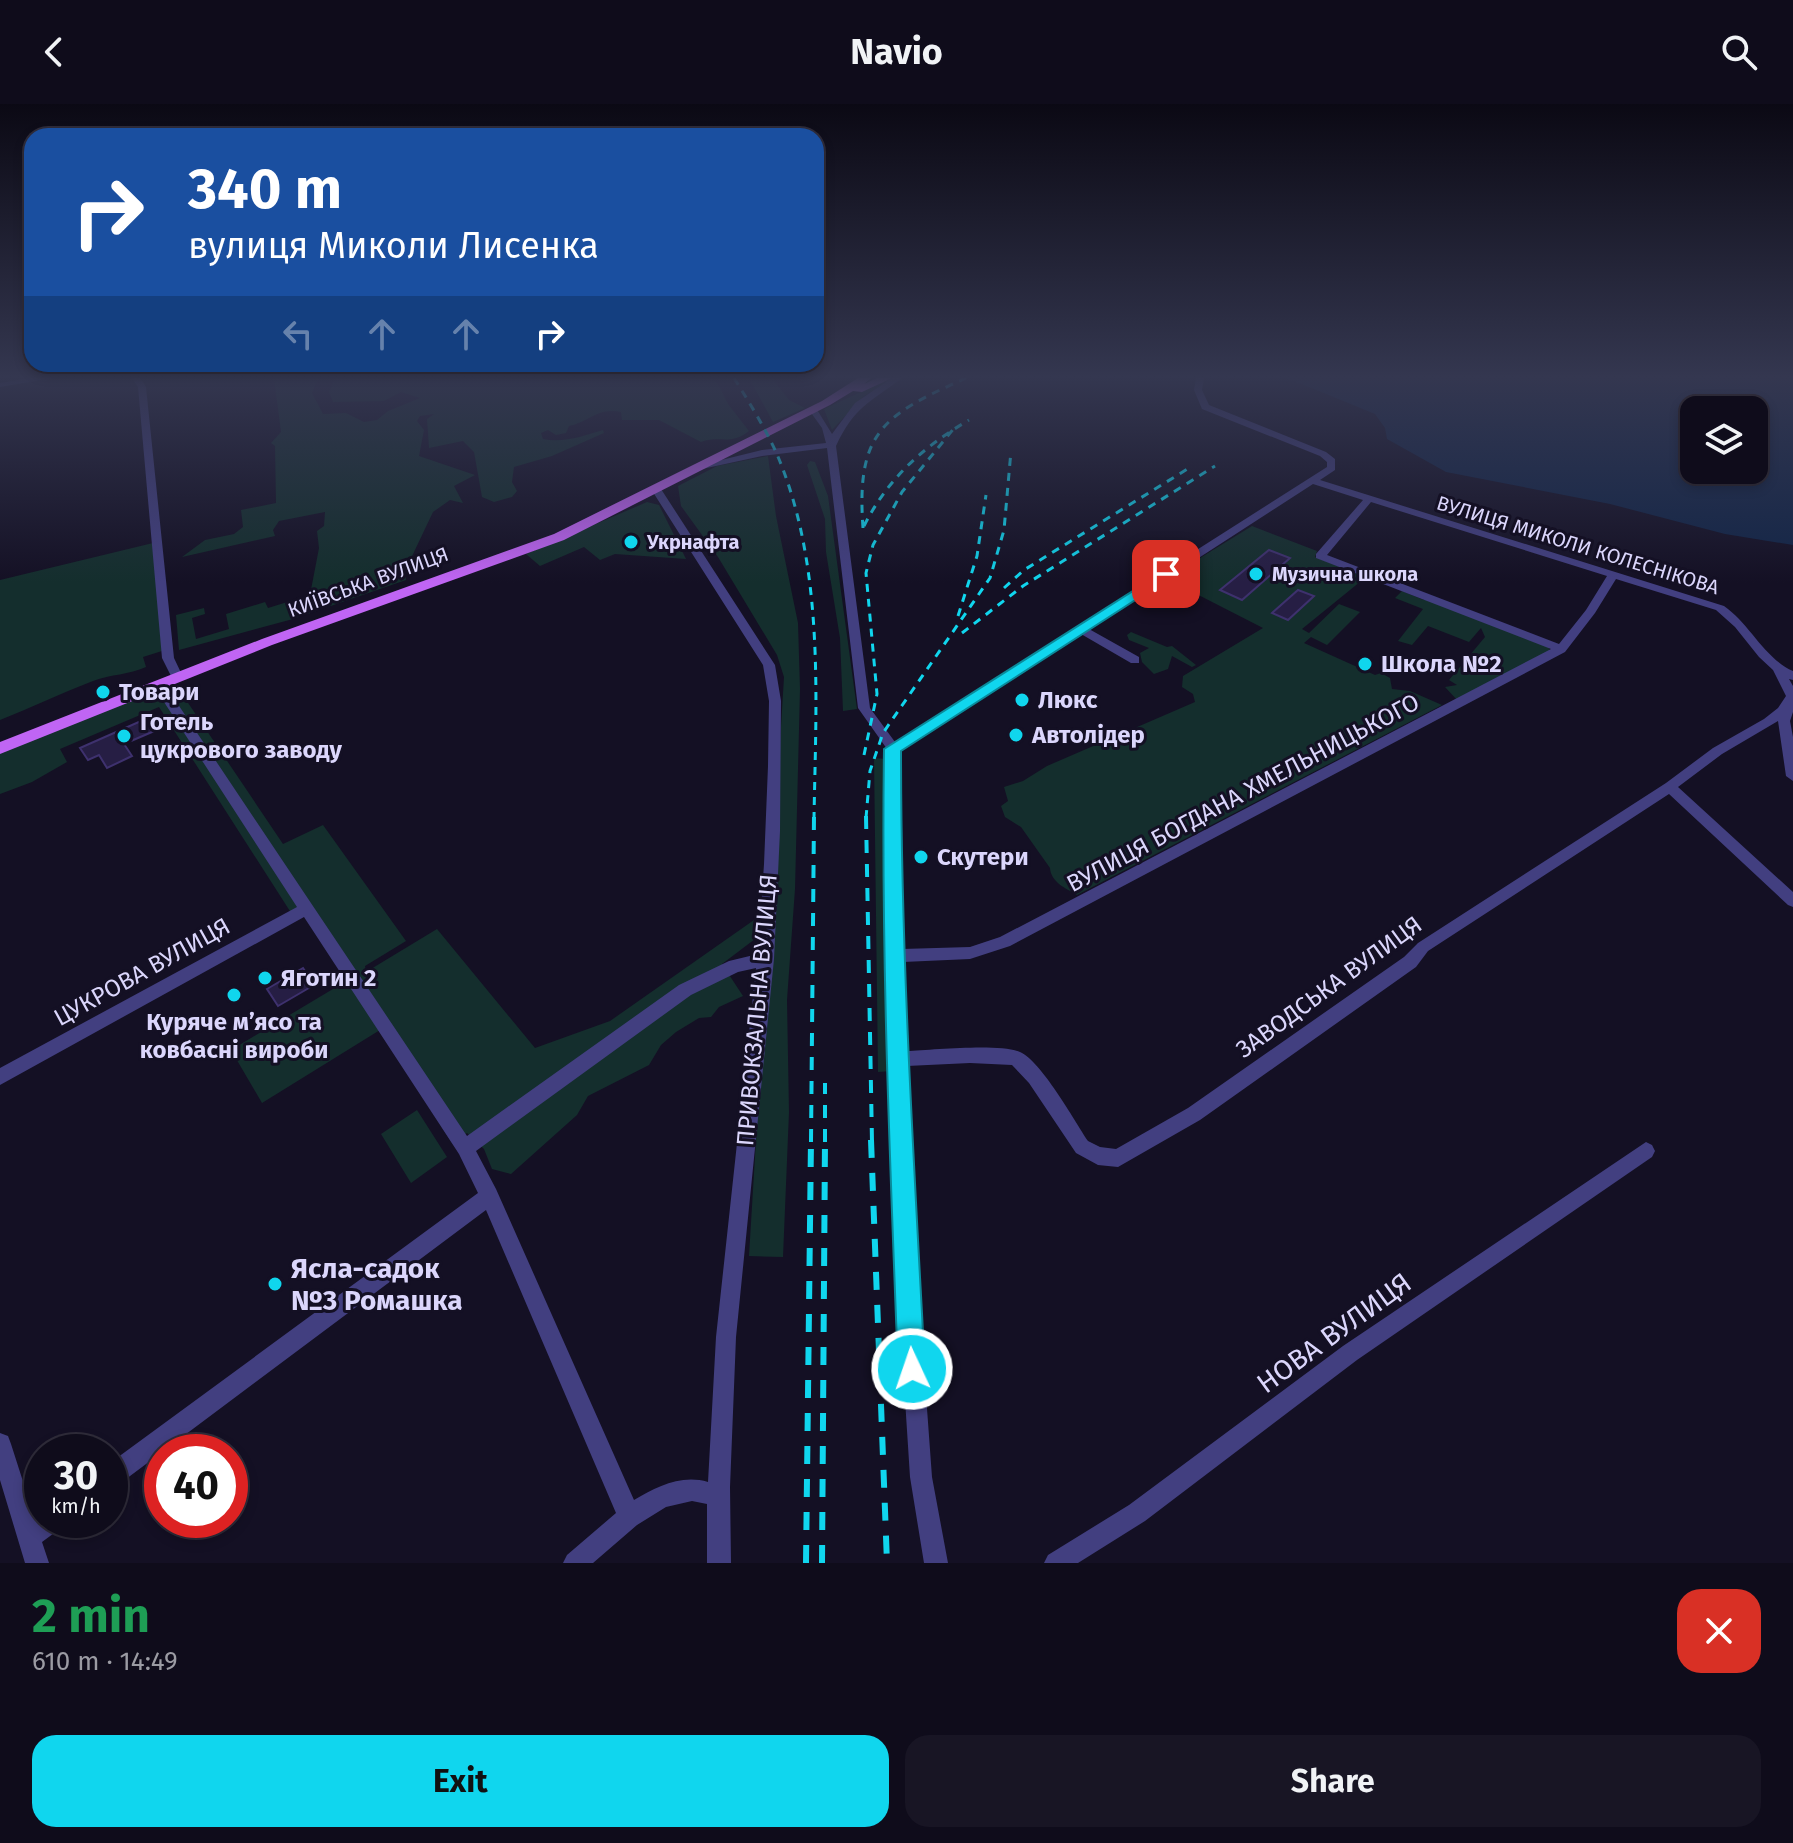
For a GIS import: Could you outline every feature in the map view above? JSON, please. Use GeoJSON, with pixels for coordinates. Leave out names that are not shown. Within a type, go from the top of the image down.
{"type":"FeatureCollection","features":[{"type":"Feature","properties":{"kind":"main road","name":"КИЇВСЬКА ВУЛИЦЯ"},"geometry":{"type":"LineString","coordinates":[[0,748],[177,677],[559,537],[736,446]]}},
{"type":"Feature","properties":{"kind":"street"},"geometry":{"type":"LineString","coordinates":[[148,446],[168,658],[177,677]]}},
{"type":"Feature","properties":{"kind":"street"},"geometry":{"type":"LineString","coordinates":[[696,467],[762,453],[816,446]]}},
{"type":"Feature","properties":{"kind":"street"},"geometry":{"type":"LineString","coordinates":[[831,446],[864,708],[893,749],[897,1059],[912,1369],[921,1477],[936,1563]]}},
{"type":"Feature","properties":{"kind":"street"},"geometry":{"type":"LineString","coordinates":[[893,749],[1332,468],[1332,461],[1323,454],[1303,446]]}},
{"type":"Feature","properties":{"kind":"street","name":"ВУЛИЦЯ МИКОЛИ КОЛЕСНІКОВА"},"geometry":{"type":"LineString","coordinates":[[1313,481],[1720,608],[1733,616],[1786,674],[1791,698]]}},
{"type":"Feature","properties":{"kind":"street","name":"ПРИВОКЗАЛЬНА ВУЛИЦЯ"},"geometry":{"type":"LineString","coordinates":[[656,489],[769,665],[775,701],[766,959],[726,1315],[717,1496],[719,1563]]}},
{"type":"Feature","properties":{"kind":"street"},"geometry":{"type":"LineString","coordinates":[[1369,499],[1320,556],[1561,649]]}},
{"type":"Feature","properties":{"kind":"street","name":"ВУЛИЦЯ БОГДАНА ХМЕЛЬНИЦЬКОГО"},"geometry":{"type":"LineString","coordinates":[[895,956],[970,953],[1005,942],[1561,649],[1591,611],[1614,574]]}},
{"type":"Feature","properties":{"kind":"street"},"geometry":{"type":"LineString","coordinates":[[1081,629],[1135,660]]}},
{"type":"Feature","properties":{"kind":"street"},"geometry":{"type":"LineString","coordinates":[[159,685],[465,1148],[629,1515]]}},
{"type":"Feature","properties":{"kind":"street"},"geometry":{"type":"LineString","coordinates":[[1791,698],[1784,721],[1793,776]]}},
{"type":"Feature","properties":{"kind":"street","name":"ЗАВОДСЬКА ВУЛИЦЯ"},"geometry":{"type":"LineString","coordinates":[[897,1059],[970,1055],[1016,1058],[1035,1077],[1082,1147],[1098,1156],[1118,1158],[1194,1114],[1410,962],[1423,947],[1650,798],[1671,788],[1724,746],[1782,713],[1791,698]]}},
{"type":"Feature","properties":{"kind":"street"},"geometry":{"type":"LineString","coordinates":[[1671,788],[1793,901]]}},
{"type":"Feature","properties":{"kind":"street","name":"ЦУКРОВА ВУЛИЦЯ"},"geometry":{"type":"LineString","coordinates":[[0,1077],[308,908]]}},
{"type":"Feature","properties":{"kind":"street"},"geometry":{"type":"LineString","coordinates":[[465,1148],[685,990],[735,966],[766,959]]}},
{"type":"Feature","properties":{"kind":"street","name":"НОВА ВУЛИЦЯ"},"geometry":{"type":"LineString","coordinates":[[1056,1563],[1137,1513],[1350,1353],[1646,1151]]}},
{"type":"Feature","properties":{"kind":"street"},"geometry":{"type":"LineString","coordinates":[[128,1464],[489,1196]]}},
{"type":"Feature","properties":{"kind":"street"},"geometry":{"type":"LineString","coordinates":[[0,1444],[24,1522]]}},
{"type":"Feature","properties":{"kind":"street"},"geometry":{"type":"LineString","coordinates":[[575,1563],[629,1515],[656,1501],[690,1490],[717,1496]]}},
{"type":"Feature","properties":{"kind":"street"},"geometry":{"type":"LineString","coordinates":[[29,1538],[37,1563]]}},
{"type":"Feature","properties":{"kind":"green space"},"geometry":{"type":"Polygon","coordinates":[[[275,446],[421,446],[419,456],[475,475],[454,486],[463,503],[450,500],[433,512],[405,571],[406,580],[293,619],[179,650],[176,615],[204,608],[205,614],[192,618],[196,639],[229,629],[226,614],[265,602],[268,608],[310,595],[319,548],[317,531],[324,526],[325,512],[279,521],[273,530],[275,536],[182,557],[205,540],[234,534],[243,527],[241,510],[276,503],[275,446]]]}},
{"type":"Feature","properties":{"kind":"green space"},"geometry":{"type":"Polygon","coordinates":[[[468,446],[574,446],[514,467],[512,482],[517,491],[512,497],[494,502],[482,497],[474,452],[468,446]]]}},
{"type":"Feature","properties":{"kind":"green space"},"geometry":{"type":"Polygon","coordinates":[[[768,456],[776,516],[798,623],[800,689],[795,889],[787,1000],[789,1112],[783,1257],[749,1256],[784,677],[777,655],[718,557],[681,506],[678,486],[717,466],[768,456]]]}},
{"type":"Feature","properties":{"kind":"green space"},"geometry":{"type":"Polygon","coordinates":[[[810,461],[815,462],[828,496],[857,709],[843,711],[840,638],[826,552],[825,519],[807,465],[810,461]]]}},
{"type":"Feature","properties":{"kind":"green space"},"geometry":{"type":"Polygon","coordinates":[[[647,502],[659,505],[686,559],[615,554],[600,560],[584,547],[540,566],[526,554],[647,502]]]}},
{"type":"Feature","properties":{"kind":"green space"},"geometry":{"type":"Polygon","coordinates":[[[1252,526],[1317,551],[1315,557],[1366,577],[1302,629],[1309,633],[1339,604],[1360,612],[1327,645],[1311,637],[1304,643],[1375,675],[1381,673],[1390,678],[1392,689],[1410,691],[1442,705],[1077,895],[1056,881],[1021,827],[1005,817],[1001,806],[1008,801],[1004,787],[1195,702],[1193,694],[1182,687],[1183,676],[1263,628],[1175,583],[1174,574],[1252,526]]]}},
{"type":"Feature","properties":{"kind":"green space"},"geometry":{"type":"Polygon","coordinates":[[[153,543],[162,651],[143,657],[146,667],[93,681],[0,720],[0,580],[153,543]]]}},
{"type":"Feature","properties":{"kind":"green space"},"geometry":{"type":"Polygon","coordinates":[[[1402,591],[1424,600],[1430,597],[1547,643],[1550,651],[1458,701],[1445,687],[1457,685],[1449,680],[1485,637],[1481,628],[1469,642],[1428,626],[1412,645],[1398,641],[1423,609],[1395,598],[1402,591]]]}},
{"type":"Feature","properties":{"kind":"green space"},"geometry":{"type":"Polygon","coordinates":[[[1131,632],[1167,647],[1172,646],[1196,665],[1192,667],[1172,656],[1168,669],[1154,674],[1142,662],[1140,653],[1149,648],[1129,640],[1127,635],[1131,632]]]}},
{"type":"Feature","properties":{"kind":"green space"},"geometry":{"type":"Polygon","coordinates":[[[174,682],[283,844],[323,825],[406,941],[365,966],[366,972],[437,929],[535,1048],[610,1021],[754,920],[755,939],[722,964],[743,996],[719,1007],[711,1017],[699,1018],[676,1032],[661,1045],[649,1065],[588,1096],[577,1115],[511,1174],[492,1169],[484,1149],[467,1133],[452,1143],[380,1030],[262,1103],[231,1050],[348,980],[305,914],[295,919],[159,707],[60,749],[67,762],[32,782],[0,794],[0,751],[174,682]]]}},
{"type":"Feature","properties":{"kind":"green space"},"geometry":{"type":"Polygon","coordinates":[[[874,758],[886,759],[892,1071],[878,1072],[874,758]]]}},
{"type":"Feature","properties":{"kind":"green space"},"geometry":{"type":"Polygon","coordinates":[[[417,1110],[447,1157],[411,1183],[381,1134],[417,1110]]]}},
{"type":"Feature","properties":{"kind":"water"},"geometry":{"type":"Polygon","coordinates":[[[1400,446],[1680,446],[1680,484],[1768,484],[1768,446],[1793,446],[1793,545],[1725,534],[1610,504],[1446,472],[1400,446]]]}},
{"type":"Feature","properties":{"kind":"building","name":"Музична школа"},"geometry":{"type":"Polygon","coordinates":[[[1269,550],[1290,558],[1242,600],[1220,590],[1269,550]]]}},
{"type":"Feature","properties":{"kind":"building"},"geometry":{"type":"Polygon","coordinates":[[[1298,590],[1314,596],[1288,620],[1272,613],[1298,590]]]}},
{"type":"Feature","properties":{"kind":"building","name":"Готель цукрового заводу"},"geometry":{"type":"Polygon","coordinates":[[[150,717],[159,729],[124,744],[132,756],[107,768],[99,755],[88,760],[80,748],[150,717]]]}},
{"type":"Feature","properties":{"kind":"building"},"geometry":{"type":"Polygon","coordinates":[[[303,968],[314,985],[278,1006],[267,989],[303,968]]]}},
{"type":"Feature","properties":{"kind":"railway"},"geometry":{"type":"LineString","coordinates":[[773,446],[792,495],[810,586],[816,679],[814,818]]}},
{"type":"Feature","properties":{"kind":"railway"},"geometry":{"type":"LineString","coordinates":[[863,528],[864,469],[872,446]]}},
{"type":"Feature","properties":{"kind":"railway"},"geometry":{"type":"LineString","coordinates":[[864,526],[896,478],[931,446]]}},
{"type":"Feature","properties":{"kind":"railway"},"geometry":{"type":"LineString","coordinates":[[864,755],[877,694],[866,573],[873,545],[902,492],[939,446]]}},
{"type":"Feature","properties":{"kind":"railway"},"geometry":{"type":"LineString","coordinates":[[866,818],[870,771],[883,733],[990,578],[1004,530],[1011,451]]}},
{"type":"Feature","properties":{"kind":"railway"},"geometry":{"type":"LineString","coordinates":[[962,633],[1023,586],[1215,466]]}},
{"type":"Feature","properties":{"kind":"railway"},"geometry":{"type":"LineString","coordinates":[[1004,588],[1024,570],[1189,468]]}},
{"type":"Feature","properties":{"kind":"railway"},"geometry":{"type":"LineString","coordinates":[[958,616],[977,556],[986,495]]}},
{"type":"Feature","properties":{"kind":"railway"},"geometry":{"type":"LineString","coordinates":[[811,1142],[814,816]]}},
{"type":"Feature","properties":{"kind":"railway"},"geometry":{"type":"LineString","coordinates":[[866,818],[872,1142]]}},
{"type":"Feature","properties":{"kind":"railway"},"geometry":{"type":"LineString","coordinates":[[825,1083],[825,1140]]}},
{"type":"Feature","properties":{"kind":"railway"},"geometry":{"type":"LineString","coordinates":[[806,1563],[811,1140]]}},
{"type":"Feature","properties":{"kind":"railway"},"geometry":{"type":"LineString","coordinates":[[822,1563],[825,1140]]}},
{"type":"Feature","properties":{"kind":"railway"},"geometry":{"type":"LineString","coordinates":[[871,1140],[887,1563]]}},
{"type":"Feature","properties":{"kind":"place","name":"Укрнафта"},"geometry":{"type":"Point","coordinates":[631,542]}},
{"type":"Feature","properties":{"kind":"place","name":"Музична школа"},"geometry":{"type":"Point","coordinates":[1256,574]}},
{"type":"Feature","properties":{"kind":"place","name":"Школа №2"},"geometry":{"type":"Point","coordinates":[1365,664]}},
{"type":"Feature","properties":{"kind":"place","name":"Товари"},"geometry":{"type":"Point","coordinates":[103,692]}},
{"type":"Feature","properties":{"kind":"place","name":"Люкс"},"geometry":{"type":"Point","coordinates":[1022,700]}},
{"type":"Feature","properties":{"kind":"place","name":"Автолідер"},"geometry":{"type":"Point","coordinates":[1016,735]}},
{"type":"Feature","properties":{"kind":"place","name":"Готель цукрового заводу"},"geometry":{"type":"Point","coordinates":[124,736]}},
{"type":"Feature","properties":{"kind":"place","name":"Скутери"},"geometry":{"type":"Point","coordinates":[921,857]}},
{"type":"Feature","properties":{"kind":"place","name":"Яготин 2"},"geometry":{"type":"Point","coordinates":[265,978]}},
{"type":"Feature","properties":{"kind":"place","name":"Куряче м’ясо та ковбасні вироби"},"geometry":{"type":"Point","coordinates":[234,995]}},
{"type":"Feature","properties":{"kind":"place","name":"Ясла-садок №3 Ромашка"},"geometry":{"type":"Point","coordinates":[275,1284]}},
{"type":"Feature","properties":{"kind":"route"},"geometry":{"type":"LineString","coordinates":[[912,1369],[892,874],[893,749],[1166,574]]}}]}
